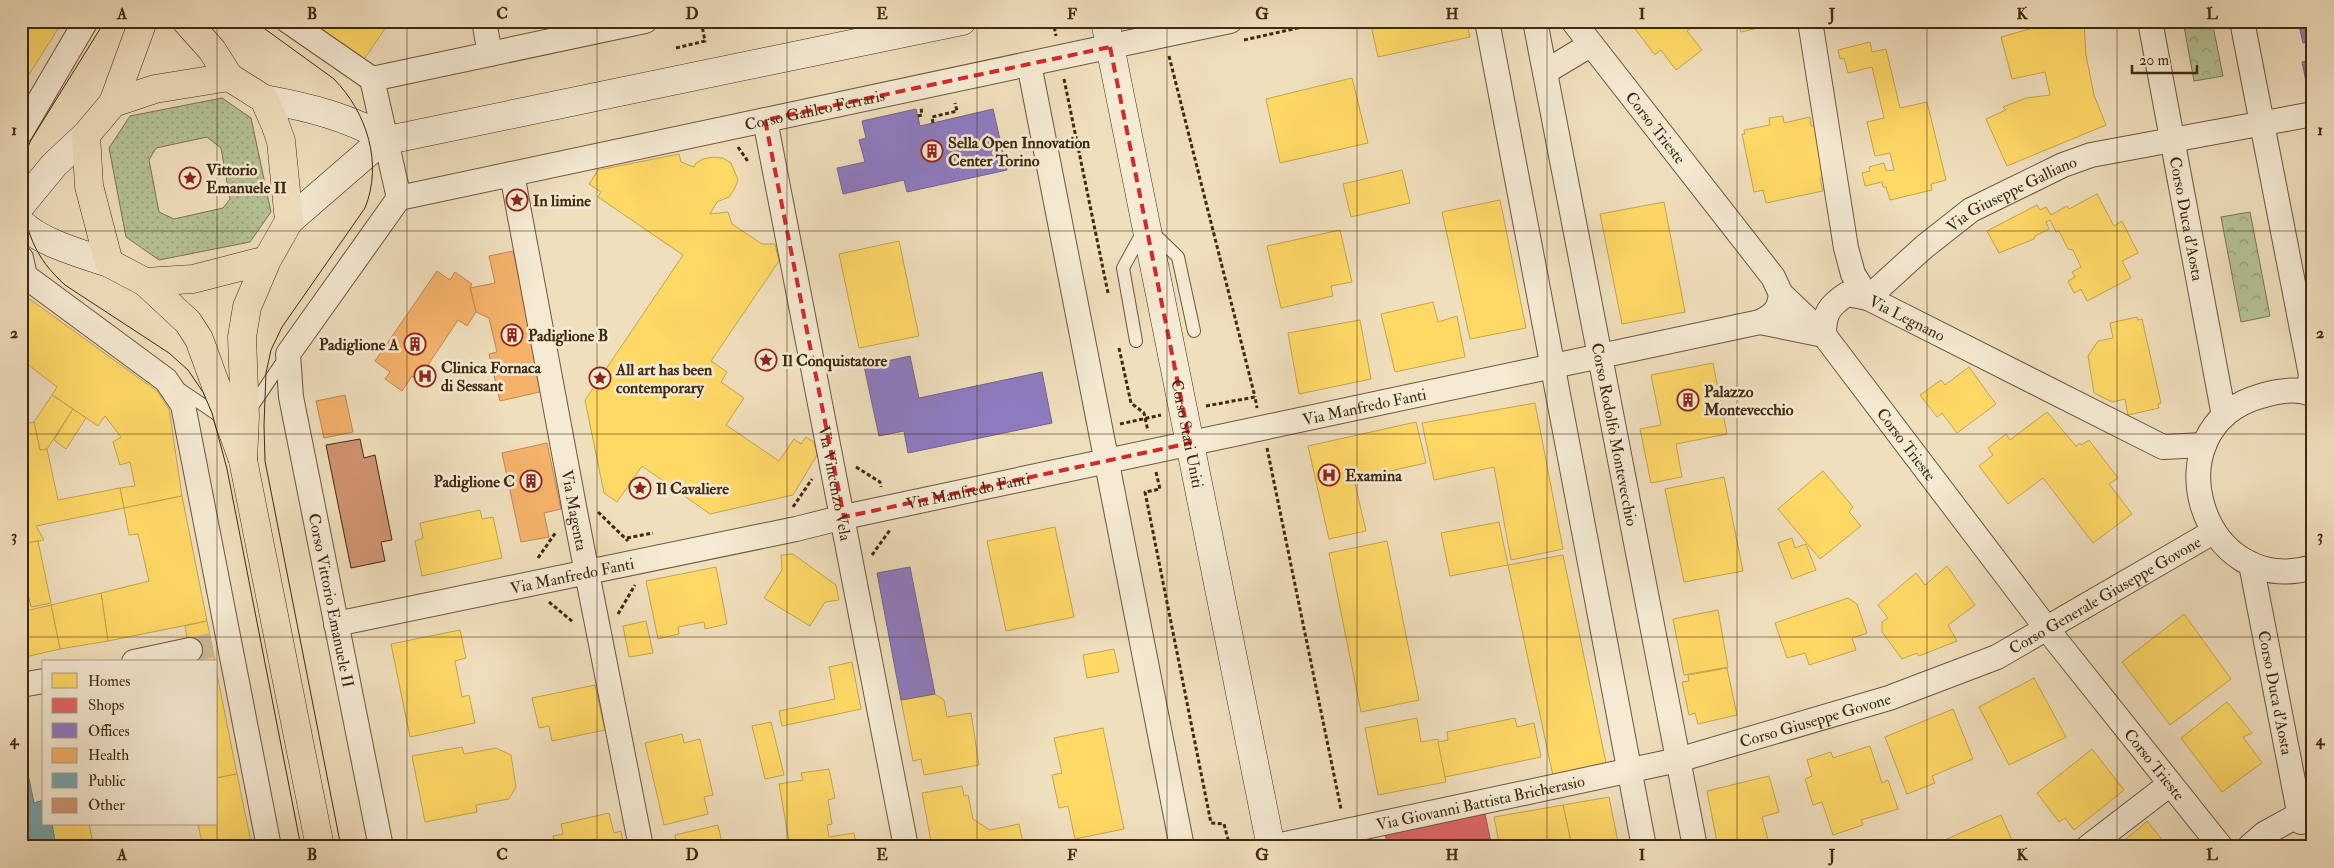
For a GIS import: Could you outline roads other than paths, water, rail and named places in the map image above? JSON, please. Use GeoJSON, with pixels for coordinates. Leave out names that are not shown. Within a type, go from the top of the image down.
{"type":"FeatureCollection","features":[{"type":"Feature","properties":{"kind":"main road"},"geometry":{"type":"LineString","coordinates":[[21,205],[54,165],[86,135],[113,103],[143,21]]}},
{"type":"Feature","properties":{"kind":"main road"},"geometry":{"type":"LineString","coordinates":[[186,21],[212,50],[229,78],[264,98],[317,109],[366,127],[388,140]]}},
{"type":"Feature","properties":{"kind":"main road"},"geometry":{"type":"LineString","coordinates":[[320,847],[236,419],[242,338],[247,307],[267,260],[289,221],[370,150],[388,140],[962,21]]}},
{"type":"Feature","properties":{"kind":"main road","name":"Corso Stati Uniti"},"geometry":{"type":"LineString","coordinates":[[1108,34],[1271,847]]}},
{"type":"Feature","properties":{"kind":"main road"},"geometry":{"type":"LineString","coordinates":[[113,103],[155,90],[229,78]]}},
{"type":"Feature","properties":{"kind":"main road"},"geometry":{"type":"LineString","coordinates":[[264,98],[280,141],[289,221]]}},
{"type":"Feature","properties":{"kind":"main road"},"geometry":{"type":"LineString","coordinates":[[86,135],[90,186],[109,263]]}},
{"type":"Feature","properties":{"kind":"main road"},"geometry":{"type":"LineString","coordinates":[[21,223],[26,228],[62,247],[109,263],[145,282],[188,322],[199,339],[236,419]]}},
{"type":"Feature","properties":{"kind":"main road"},"geometry":{"type":"LineString","coordinates":[[145,282],[193,279],[267,260]]}},
{"type":"Feature","properties":{"kind":"street"},"geometry":{"type":"LineString","coordinates":[[21,132],[86,21]]}},
{"type":"Feature","properties":{"kind":"street"},"geometry":{"type":"LineString","coordinates":[[288,21],[372,79],[388,140],[399,198],[288,354]]}},
{"type":"Feature","properties":{"kind":"street"},"geometry":{"type":"LineString","coordinates":[[484,21],[490,54]]}},
{"type":"Feature","properties":{"kind":"street"},"geometry":{"type":"LineString","coordinates":[[372,79],[645,21]]}},
{"type":"Feature","properties":{"kind":"street"},"geometry":{"type":"LineString","coordinates":[[1486,21],[1644,847]]}},
{"type":"Feature","properties":{"kind":"street","name":"Corso Rodolfo Montevecchio"},"geometry":{"type":"LineString","coordinates":[[1535,21],[1695,847]]}},
{"type":"Feature","properties":{"kind":"street","name":"Corso Trieste"},"geometry":{"type":"LineString","coordinates":[[1573,21],[1773,277],[1781,294],[1824,335],[2047,629],[2220,847]]}},
{"type":"Feature","properties":{"kind":"street","name":"Via Legnano"},"geometry":{"type":"LineString","coordinates":[[1810,21],[1845,229],[1846,248],[1853,274],[1868,298],[2163,447],[2204,445]]}},
{"type":"Feature","properties":{"kind":"street","name":"Corso Duca d'Aosta"},"geometry":{"type":"LineString","coordinates":[[2150,21],[2224,416]]}},
{"type":"Feature","properties":{"kind":"street"},"geometry":{"type":"LineString","coordinates":[[2242,21],[2311,375],[2310,394],[2278,391],[2248,399],[2224,416],[2212,430],[2204,445],[2197,474],[2199,497],[2200,504],[2213,532],[2230,551],[2252,564],[2276,571],[2302,571],[2313,567]]}},
{"type":"Feature","properties":{"kind":"street","name":"Corso Galileo Ferraris"},"geometry":{"type":"LineString","coordinates":[[399,198],[1029,64],[1108,34],[1232,31]]}},
{"type":"Feature","properties":{"kind":"street"},"geometry":{"type":"LineString","coordinates":[[1545,72],[1590,45]]}},
{"type":"Feature","properties":{"kind":"street"},"geometry":{"type":"LineString","coordinates":[[1029,64],[1182,847]]}},
{"type":"Feature","properties":{"kind":"street","name":"Via Giuseppe Galliano"},"geometry":{"type":"LineString","coordinates":[[1868,298],[1924,247],[1971,210],[2063,165],[2091,155],[2313,114]]}},
{"type":"Feature","properties":{"kind":"street","name":"Via Vincenzo Vela"},"geometry":{"type":"LineString","coordinates":[[765,120],[844,516],[850,566],[906,847]]}},
{"type":"Feature","properties":{"kind":"street","name":"Via Magenta"},"geometry":{"type":"LineString","coordinates":[[512,174],[576,517],[588,570],[641,847]]}},
{"type":"Feature","properties":{"kind":"street"},"geometry":{"type":"LineString","coordinates":[[23,270],[166,380],[183,405],[210,646],[214,660]]}},
{"type":"Feature","properties":{"kind":"street"},"geometry":{"type":"LineString","coordinates":[[1600,355],[1760,322],[1773,316],[1779,308],[1781,294]]}},
{"type":"Feature","properties":{"kind":"street"},"geometry":{"type":"LineString","coordinates":[[1760,322],[1824,335],[1824,321],[1832,304],[1847,294],[1868,298]]}},
{"type":"Feature","properties":{"kind":"street","name":"Corso Vittorio Emanuele II"},"geometry":{"type":"LineString","coordinates":[[288,354],[291,397],[381,847]]}},
{"type":"Feature","properties":{"kind":"street","name":"Via Manfredo Fanti"},"geometry":{"type":"LineString","coordinates":[[336,624],[588,570],[796,529],[844,516],[1600,355]]}},
{"type":"Feature","properties":{"kind":"street","name":"Corso Generale Giuseppe Govone"},"geometry":{"type":"LineString","coordinates":[[1997,657],[2213,532]]}},
{"type":"Feature","properties":{"kind":"street","name":"Corso Duca d'Aosta"},"geometry":{"type":"LineString","coordinates":[[2252,564],[2305,814]]}},
{"type":"Feature","properties":{"kind":"street"},"geometry":{"type":"LineString","coordinates":[[144,660],[210,646]]}},
{"type":"Feature","properties":{"kind":"street","name":"Corso Giuseppe Govone"},"geometry":{"type":"LineString","coordinates":[[1630,771],[1678,760],[1889,698],[1997,657]]}},
{"type":"Feature","properties":{"kind":"street"},"geometry":{"type":"LineString","coordinates":[[218,673],[269,847]]}},
{"type":"Feature","properties":{"kind":"street"},"geometry":{"type":"LineString","coordinates":[[21,685],[42,681]]}},
{"type":"Feature","properties":{"kind":"street","name":"Via Giovanni Battista Bricherasio"},"geometry":{"type":"LineString","coordinates":[[1271,847],[1630,771]]}},
{"type":"Feature","properties":{"kind":"street"},"geometry":{"type":"LineString","coordinates":[[2088,847],[2170,784]]}},
{"type":"Feature","properties":{"kind":"street"},"geometry":{"type":"LineString","coordinates":[[2249,847],[2264,834],[2305,814]]}},
{"type":"Feature","properties":{"kind":"lane"},"geometry":{"type":"LineString","coordinates":[[1136,341],[1123,268],[1146,226],[1178,257],[1194,331]]}},
{"type":"Feature","properties":{"kind":"lane"},"geometry":{"type":"LineString","coordinates":[[166,380],[236,419],[288,354]]}},
{"type":"Feature","properties":{"kind":"tunnel"},"geometry":{"type":"LineString","coordinates":[[190,650],[212,645]]}},
{"type":"Feature","properties":{"kind":"tram line"},"geometry":{"type":"LineString","coordinates":[[21,175],[23,158],[31,140],[105,21]]}},
{"type":"Feature","properties":{"kind":"tram line"},"geometry":{"type":"LineString","coordinates":[[254,21],[334,79],[346,92],[363,123],[369,139],[372,156],[370,191],[365,208],[282,327],[271,350],[266,373],[265,461],[341,847]]}},
{"type":"Feature","properties":{"kind":"tram line"},"geometry":{"type":"LineString","coordinates":[[21,191],[25,219],[33,243],[46,265],[65,285],[169,353],[188,370],[203,392],[212,413],[227,469],[301,847]]}},
{"type":"Feature","properties":{"kind":"place","name":"Sella Open Innovation Center Torino"},"geometry":{"type":"Point","coordinates":[932,151]}},
{"type":"Feature","properties":{"kind":"place","name":"Vittorio Emanuele II"},"geometry":{"type":"Point","coordinates":[190,178]}},
{"type":"Feature","properties":{"kind":"place","name":"In limine"},"geometry":{"type":"Point","coordinates":[517,200]}},
{"type":"Feature","properties":{"kind":"place","name":"Padiglione B"},"geometry":{"type":"Point","coordinates":[512,335]}},
{"type":"Feature","properties":{"kind":"place","name":"Padiglione A"},"geometry":{"type":"Point","coordinates":[415,344]}},
{"type":"Feature","properties":{"kind":"place","name":"Il Conquistatore"},"geometry":{"type":"Point","coordinates":[766,360]}},
{"type":"Feature","properties":{"kind":"place","name":"Clinica Fornaca di Sessant"},"geometry":{"type":"Point","coordinates":[425,376]}},
{"type":"Feature","properties":{"kind":"place","name":"All art has been contemporary"},"geometry":{"type":"Point","coordinates":[600,378]}},
{"type":"Feature","properties":{"kind":"place","name":"Palazzo Montevecchio"},"geometry":{"type":"Point","coordinates":[1688,400]}},
{"type":"Feature","properties":{"kind":"place","name":"Examina"},"geometry":{"type":"Point","coordinates":[1329,475]}},
{"type":"Feature","properties":{"kind":"place","name":"Padiglione C"},"geometry":{"type":"Point","coordinates":[531,481]}},
{"type":"Feature","properties":{"kind":"place","name":"Il Cavaliere"},"geometry":{"type":"Point","coordinates":[640,488]}}]}
